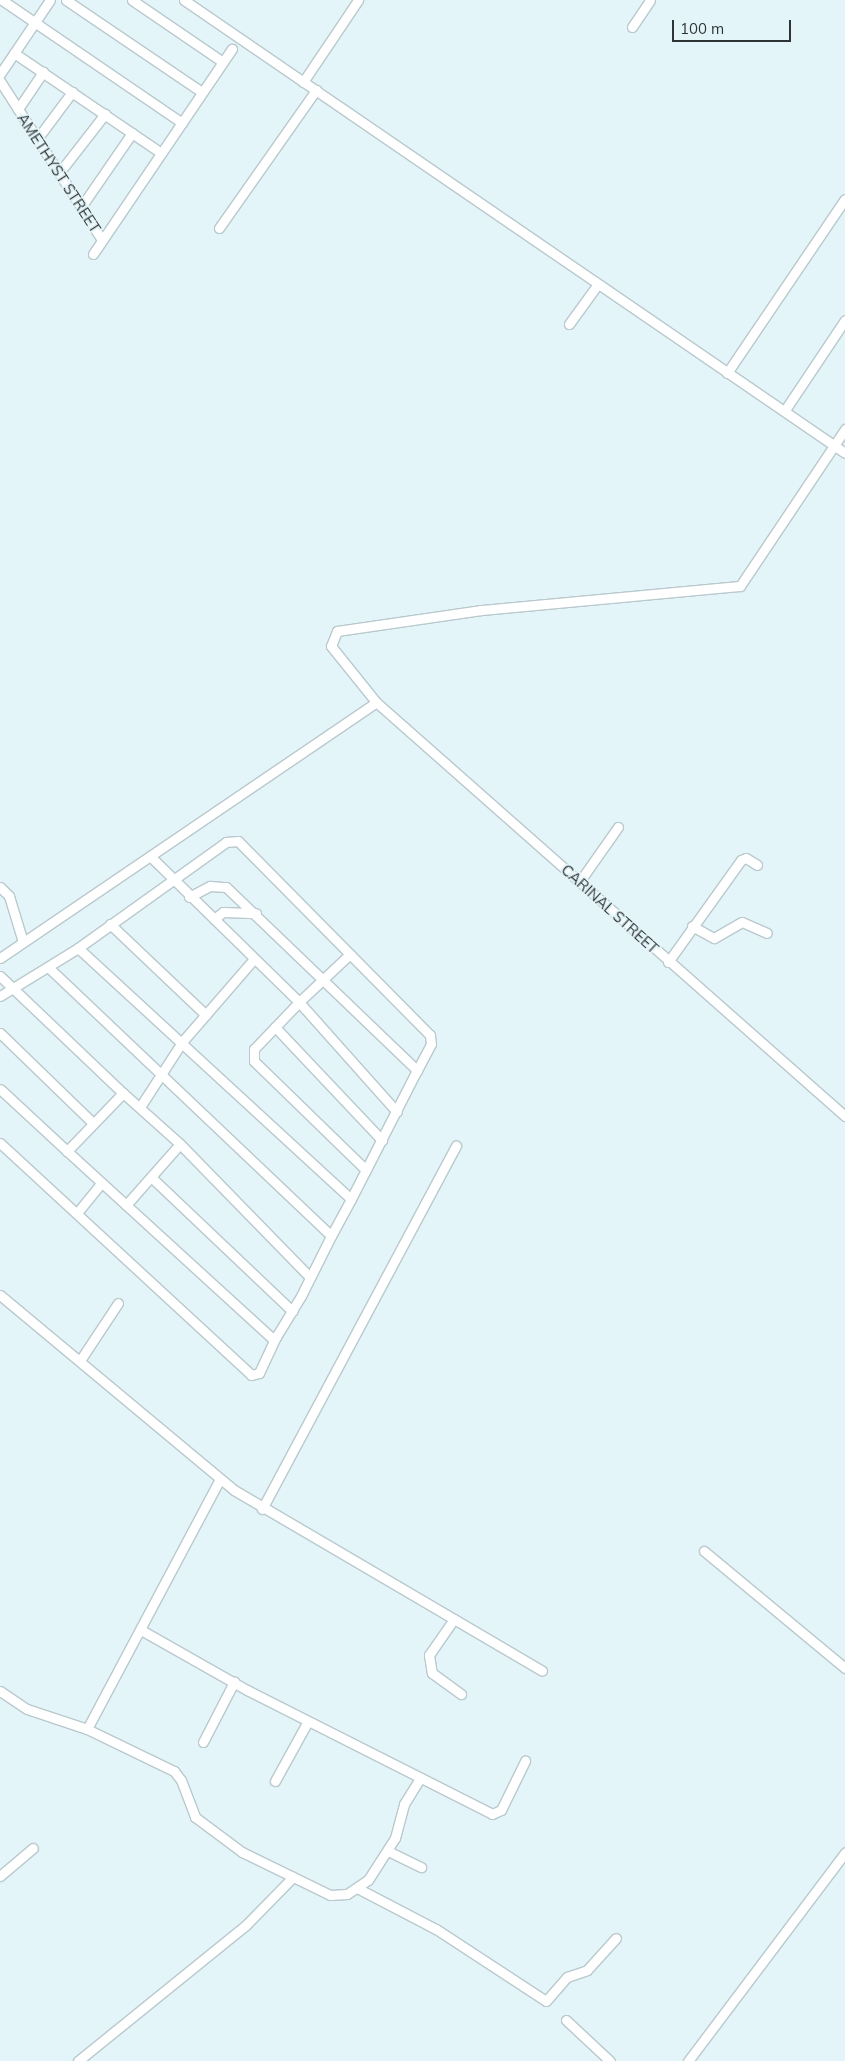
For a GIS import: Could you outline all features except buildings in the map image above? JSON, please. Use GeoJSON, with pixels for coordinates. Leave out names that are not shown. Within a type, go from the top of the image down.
{"type":"FeatureCollection","features":[{"type":"Feature","properties":{"kind":"street"},"geometry":{"type":"LineString","coordinates":[[2,0],[182,123]]}},
{"type":"Feature","properties":{"kind":"street"},"geometry":{"type":"LineString","coordinates":[[0,74],[50,0]]}},
{"type":"Feature","properties":{"kind":"street"},"geometry":{"type":"LineString","coordinates":[[66,0],[202,92]]}},
{"type":"Feature","properties":{"kind":"street"},"geometry":{"type":"LineString","coordinates":[[132,0],[223,62]]}},
{"type":"Feature","properties":{"kind":"street"},"geometry":{"type":"LineString","coordinates":[[184,0],[727,373],[785,410],[845,453]]}},
{"type":"Feature","properties":{"kind":"street"},"geometry":{"type":"LineString","coordinates":[[303,82],[358,0]]}},
{"type":"Feature","properties":{"kind":"street"},"geometry":{"type":"LineString","coordinates":[[632,27],[650,0]]}},
{"type":"Feature","properties":{"kind":"street"},"geometry":{"type":"LineString","coordinates":[[93,254],[232,49]]}},
{"type":"Feature","properties":{"kind":"street"},"geometry":{"type":"LineString","coordinates":[[14,52],[161,153]]}},
{"type":"Feature","properties":{"kind":"street"},"geometry":{"type":"LineString","coordinates":[[18,109],[43,72]]}},
{"type":"Feature","properties":{"kind":"street","name":"AMETHYST STREET"},"geometry":{"type":"LineString","coordinates":[[0,81],[102,240]]}},
{"type":"Feature","properties":{"kind":"street"},"geometry":{"type":"LineString","coordinates":[[219,228],[316,90]]}},
{"type":"Feature","properties":{"kind":"street"},"geometry":{"type":"LineString","coordinates":[[37,139],[72,92]]}},
{"type":"Feature","properties":{"kind":"street"},"geometry":{"type":"LineString","coordinates":[[59,173],[104,114]]}},
{"type":"Feature","properties":{"kind":"street"},"geometry":{"type":"LineString","coordinates":[[81,207],[132,133]]}},
{"type":"Feature","properties":{"kind":"street"},"geometry":{"type":"LineString","coordinates":[[727,373],[845,199]]}},
{"type":"Feature","properties":{"kind":"street"},"geometry":{"type":"LineString","coordinates":[[569,324],[598,284]]}},
{"type":"Feature","properties":{"kind":"street"},"geometry":{"type":"LineString","coordinates":[[785,410],[845,320]]}},
{"type":"Feature","properties":{"kind":"street"},"geometry":{"type":"LineString","coordinates":[[834,445],[845,429]]}},
{"type":"Feature","properties":{"kind":"street","name":"CARINAL STREET"},"geometry":{"type":"LineString","coordinates":[[834,445],[740,586],[480,610],[342,628],[333,635],[331,646],[376,702],[580,881],[668,962],[845,1116]]}},
{"type":"Feature","properties":{"kind":"street"},"geometry":{"type":"LineString","coordinates":[[0,958],[376,702]]}},
{"type":"Feature","properties":{"kind":"street"},"geometry":{"type":"LineString","coordinates":[[580,881],[618,827]]}},
{"type":"Feature","properties":{"kind":"street"},"geometry":{"type":"LineString","coordinates":[[0,996],[78,948],[171,879],[226,842],[243,843],[430,1035],[432,1044],[292,1311],[276,1337],[259,1373],[251,1375],[0,1143]]}},
{"type":"Feature","properties":{"kind":"street"},"geometry":{"type":"LineString","coordinates":[[150,856],[253,960],[299,1002],[397,1112]]}},
{"type":"Feature","properties":{"kind":"street"},"geometry":{"type":"LineString","coordinates":[[668,962],[741,860],[746,858],[757,864]]}},
{"type":"Feature","properties":{"kind":"street"},"geometry":{"type":"LineString","coordinates":[[189,897],[203,888],[220,885],[256,913],[325,978],[417,1070]]}},
{"type":"Feature","properties":{"kind":"street"},"geometry":{"type":"LineString","coordinates":[[0,886],[9,896],[23,942]]}},
{"type":"Feature","properties":{"kind":"street"},"geometry":{"type":"LineString","coordinates":[[214,919],[223,912],[256,913]]}},
{"type":"Feature","properties":{"kind":"street"},"geometry":{"type":"LineString","coordinates":[[692,926],[717,939],[742,922],[767,933]]}},
{"type":"Feature","properties":{"kind":"street"},"geometry":{"type":"LineString","coordinates":[[110,924],[206,1015]]}},
{"type":"Feature","properties":{"kind":"street"},"geometry":{"type":"LineString","coordinates":[[78,948],[351,1198]]}},
{"type":"Feature","properties":{"kind":"street"},"geometry":{"type":"LineString","coordinates":[[350,954],[299,1002],[254,1049],[254,1061],[366,1170]]}},
{"type":"Feature","properties":{"kind":"street"},"geometry":{"type":"LineString","coordinates":[[140,1107],[182,1042],[253,960]]}},
{"type":"Feature","properties":{"kind":"street"},"geometry":{"type":"LineString","coordinates":[[48,966],[331,1236]]}},
{"type":"Feature","properties":{"kind":"street"},"geometry":{"type":"LineString","coordinates":[[0,976],[123,1093],[180,1144],[310,1277]]}},
{"type":"Feature","properties":{"kind":"street"},"geometry":{"type":"LineString","coordinates":[[275,1027],[382,1140]]}},
{"type":"Feature","properties":{"kind":"street"},"geometry":{"type":"LineString","coordinates":[[0,1033],[93,1123]]}},
{"type":"Feature","properties":{"kind":"street"},"geometry":{"type":"LineString","coordinates":[[0,1088],[267,1336],[276,1337]]}},
{"type":"Feature","properties":{"kind":"street"},"geometry":{"type":"LineString","coordinates":[[67,1151],[123,1093]]}},
{"type":"Feature","properties":{"kind":"street"},"geometry":{"type":"LineString","coordinates":[[126,1204],[180,1144]]}},
{"type":"Feature","properties":{"kind":"street"},"geometry":{"type":"LineString","coordinates":[[262,1509],[456,1145]]}},
{"type":"Feature","properties":{"kind":"street"},"geometry":{"type":"LineString","coordinates":[[151,1177],[292,1311]]}},
{"type":"Feature","properties":{"kind":"street"},"geometry":{"type":"LineString","coordinates":[[77,1213],[101,1183]]}},
{"type":"Feature","properties":{"kind":"street"},"geometry":{"type":"LineString","coordinates":[[0,1295],[81,1359],[220,1479],[262,1509],[542,1670]]}},
{"type":"Feature","properties":{"kind":"street"},"geometry":{"type":"LineString","coordinates":[[81,1359],[118,1303]]}},
{"type":"Feature","properties":{"kind":"street"},"geometry":{"type":"LineString","coordinates":[[87,1729],[220,1479]]}},
{"type":"Feature","properties":{"kind":"street"},"geometry":{"type":"LineString","coordinates":[[704,1551],[845,1668]]}},
{"type":"Feature","properties":{"kind":"street"},"geometry":{"type":"LineString","coordinates":[[454,1619],[429,1655],[432,1673],[461,1694]]}},
{"type":"Feature","properties":{"kind":"street"},"geometry":{"type":"LineString","coordinates":[[141,1630],[308,1721],[420,1778],[497,1814],[525,1761]]}},
{"type":"Feature","properties":{"kind":"street"},"geometry":{"type":"LineString","coordinates":[[203,1742],[234,1682]]}},
{"type":"Feature","properties":{"kind":"street"},"geometry":{"type":"LineString","coordinates":[[0,1691],[27,1709],[87,1729],[174,1772],[181,1780],[195,1817],[242,1852],[330,1895],[359,1889],[436,1929],[546,2001],[567,1977],[587,1970],[616,1938]]}},
{"type":"Feature","properties":{"kind":"street"},"geometry":{"type":"LineString","coordinates":[[275,1781],[308,1721]]}},
{"type":"Feature","properties":{"kind":"street"},"geometry":{"type":"LineString","coordinates":[[359,1889],[388,1851],[404,1804],[420,1778]]}},
{"type":"Feature","properties":{"kind":"street"},"geometry":{"type":"LineString","coordinates":[[0,1876],[33,1848]]}},
{"type":"Feature","properties":{"kind":"street"},"geometry":{"type":"LineString","coordinates":[[388,1851],[421,1867]]}},
{"type":"Feature","properties":{"kind":"street"},"geometry":{"type":"LineString","coordinates":[[688,2061],[845,1853]]}},
{"type":"Feature","properties":{"kind":"street"},"geometry":{"type":"LineString","coordinates":[[78,2061],[246,1925],[293,1877]]}},
{"type":"Feature","properties":{"kind":"street"},"geometry":{"type":"LineString","coordinates":[[566,2020],[610,2061]]}}]}
